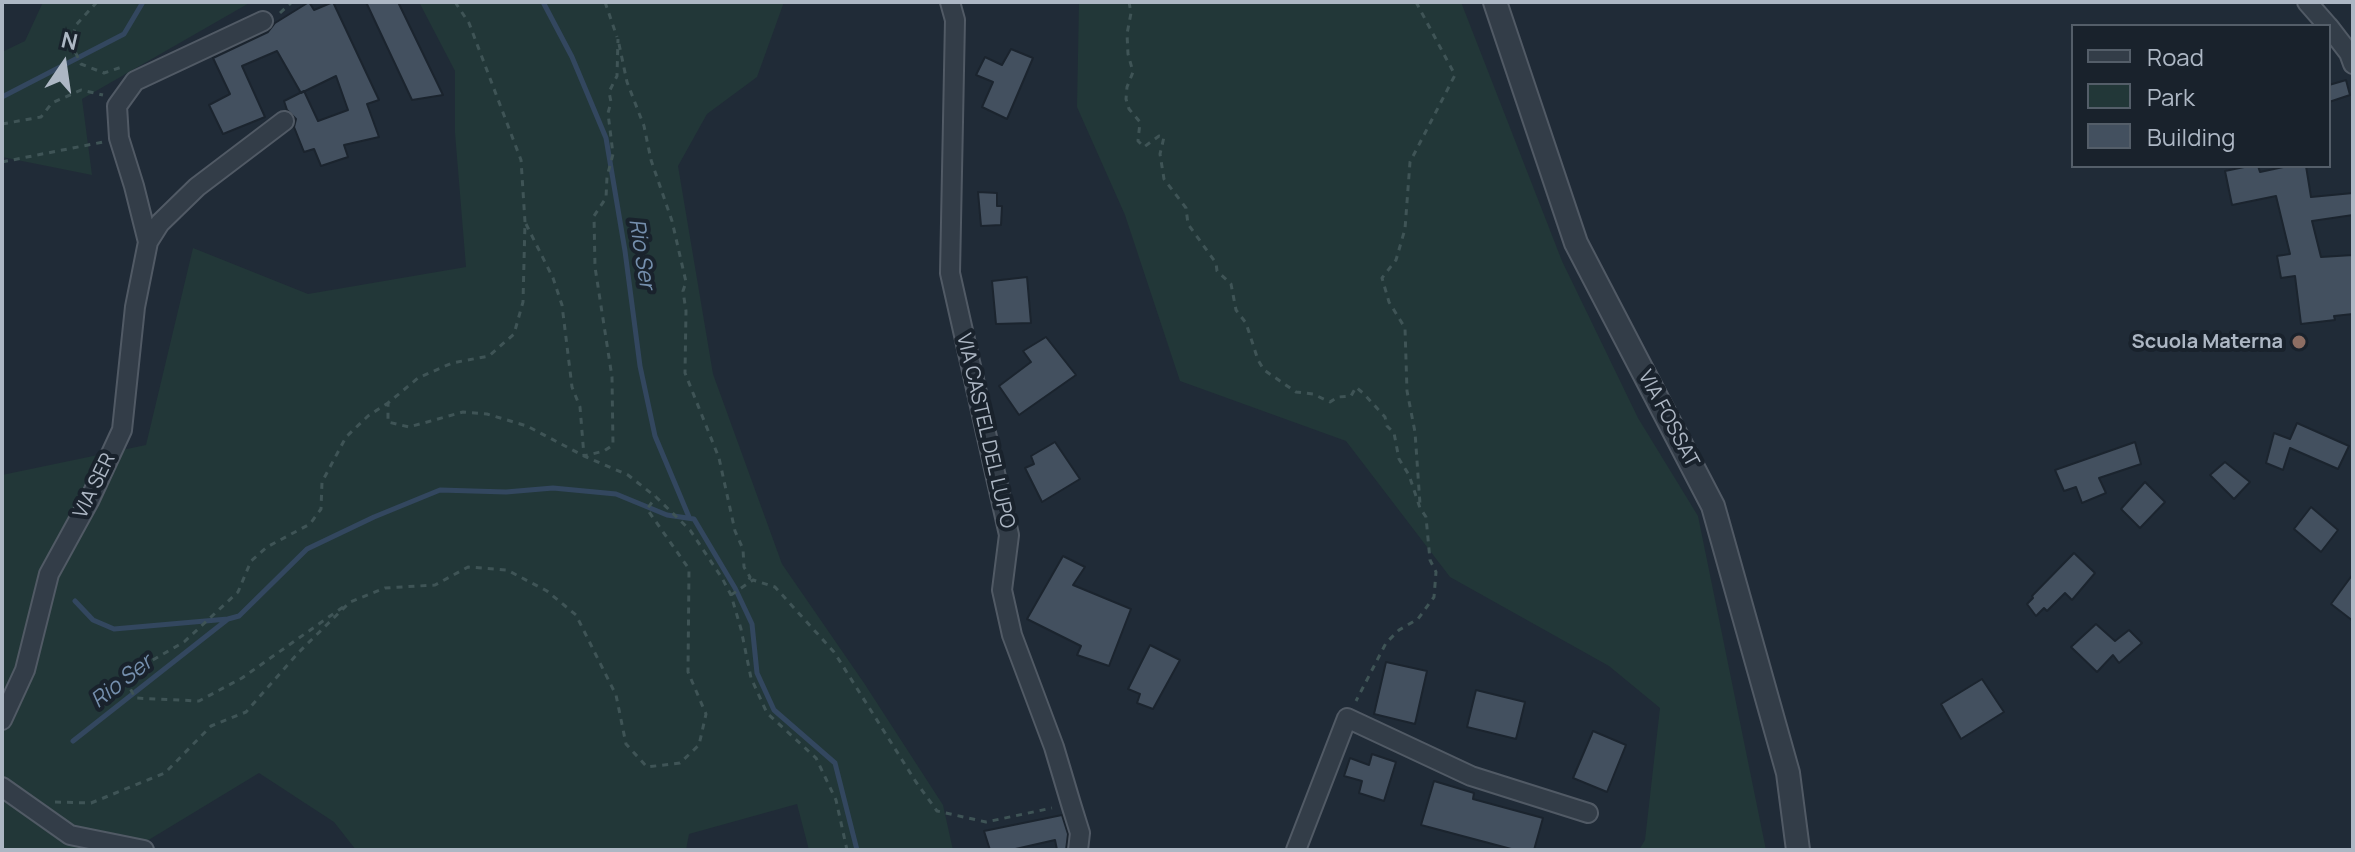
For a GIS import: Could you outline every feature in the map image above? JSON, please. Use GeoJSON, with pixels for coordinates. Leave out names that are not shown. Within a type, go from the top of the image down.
{"type":"FeatureCollection","features":[{"type":"Feature","properties":{"kind":"street","name":"VIA CASTEL DEL LUPO"},"geometry":{"type":"LineString","coordinates":[[950,2],[955,20],[950,273],[1009,535],[1002,590],[1012,635],[1054,747],[1080,833],[1078,850]]}},
{"type":"Feature","properties":{"kind":"street","name":"VIA FOSSAT"},"geometry":{"type":"LineString","coordinates":[[1495,2],[1576,243],[1713,506],[1788,773],[1798,850]]}},
{"type":"Feature","properties":{"kind":"street"},"geometry":{"type":"LineString","coordinates":[[2307,2],[2325,24]]}},
{"type":"Feature","properties":{"kind":"street","name":"VIA SER"},"geometry":{"type":"LineString","coordinates":[[148,242],[119,138],[117,106],[135,81],[263,21]]}},
{"type":"Feature","properties":{"kind":"street"},"geometry":{"type":"LineString","coordinates":[[2331,31],[2352,56]]}},
{"type":"Feature","properties":{"kind":"street","name":"VIA SER"},"geometry":{"type":"LineString","coordinates":[[2,720],[25,670],[49,574],[89,501],[122,430],[135,307],[148,242],[160,223],[197,187],[284,121]]}},
{"type":"Feature","properties":{"kind":"street"},"geometry":{"type":"LineString","coordinates":[[1296,850],[1347,718],[1471,776],[1588,813]]}},
{"type":"Feature","properties":{"kind":"street"},"geometry":{"type":"LineString","coordinates":[[2,787],[70,835],[144,850]]}},
{"type":"Feature","properties":{"kind":"path"},"geometry":{"type":"LineString","coordinates":[[81,64],[72,45],[75,26],[97,2]]}},
{"type":"Feature","properties":{"kind":"path"},"geometry":{"type":"LineString","coordinates":[[455,2],[469,23],[521,160],[525,222],[523,302],[514,334],[489,356],[452,363],[418,378],[368,416],[346,437],[322,482],[321,509],[310,524],[267,547],[251,561],[238,592],[184,642],[132,672],[129,686],[135,698],[199,701],[242,678],[350,602],[385,588],[435,585],[468,567],[507,570],[547,591],[576,615],[616,695],[626,744],[647,767],[680,763],[699,745],[706,714],[688,672],[689,569],[647,509],[656,497]]}},
{"type":"Feature","properties":{"kind":"path"},"geometry":{"type":"LineString","coordinates":[[605,2],[672,221],[686,282],[683,291],[686,311],[685,373],[719,458],[735,531],[741,540],[744,567],[750,577],[747,585]]}},
{"type":"Feature","properties":{"kind":"path"},"geometry":{"type":"LineString","coordinates":[[1129,2],[1128,54],[1133,72],[1126,99],[1129,109],[1140,122],[1138,141],[1144,147],[1159,136],[1164,137],[1160,154],[1164,179],[1186,208],[1188,224],[1216,263],[1217,271],[1231,284],[1236,310],[1246,323],[1258,360],[1264,370],[1296,392],[1313,394],[1330,402],[1338,397],[1351,396],[1356,387],[1364,394],[1385,417],[1387,426],[1394,433],[1399,459],[1426,517],[1430,560],[1436,572],[1434,597],[1418,619],[1399,630],[1386,643],[1347,718]]}},
{"type":"Feature","properties":{"kind":"path"},"geometry":{"type":"LineString","coordinates":[[1416,2],[1455,75],[1410,162],[1405,229],[1396,260],[1382,278],[1389,302],[1405,328],[1407,391],[1415,432],[1420,508]]}},
{"type":"Feature","properties":{"kind":"path"},"geometry":{"type":"LineString","coordinates":[[584,456],[604,451],[613,445],[612,377],[595,267],[594,216],[606,198],[613,154],[608,113],[611,102],[609,92],[617,76],[618,39]]}},
{"type":"Feature","properties":{"kind":"path"},"geometry":{"type":"LineString","coordinates":[[2,124],[41,117],[52,103],[81,90],[111,94]]}},
{"type":"Feature","properties":{"kind":"path"},"geometry":{"type":"LineString","coordinates":[[2,162],[68,151],[119,138]]}},
{"type":"Feature","properties":{"kind":"path"},"geometry":{"type":"LineString","coordinates":[[525,222],[553,278],[562,305],[572,387],[580,407],[584,456]]}},
{"type":"Feature","properties":{"kind":"path"},"geometry":{"type":"LineString","coordinates":[[388,403],[388,422],[409,427],[463,412],[487,414],[527,426],[628,475],[690,530],[732,594],[751,678],[767,713],[816,758],[836,800],[847,850]]}},
{"type":"Feature","properties":{"kind":"path"},"geometry":{"type":"LineString","coordinates":[[732,594],[753,580],[775,587],[834,652],[937,811],[986,822],[1071,804]]}},
{"type":"Feature","properties":{"kind":"path"},"geometry":{"type":"LineString","coordinates":[[51,802],[91,803],[165,773],[211,726],[246,712],[299,652],[350,602]]}},
{"type":"Feature","properties":{"kind":"green space"},"geometry":{"type":"Polygon","coordinates":[[[43,2],[251,2],[82,99],[92,175],[2,157],[2,52],[25,41],[43,2]]]}},
{"type":"Feature","properties":{"kind":"green space"},"geometry":{"type":"Polygon","coordinates":[[[419,2],[784,2],[757,77],[707,114],[678,166],[713,374],[782,564],[943,805],[953,850],[809,850],[797,804],[689,834],[686,850],[356,850],[334,822],[259,773],[132,850],[2,850],[2,475],[146,445],[193,248],[308,294],[466,267],[455,133],[455,71],[419,2]]]}},
{"type":"Feature","properties":{"kind":"green space"},"geometry":{"type":"Polygon","coordinates":[[[1079,2],[1461,2],[1562,261],[1638,418],[1698,516],[1766,850],[1639,850],[1645,840],[1660,708],[1609,666],[1450,577],[1346,441],[1180,381],[1125,215],[1077,107],[1079,2]]]}},
{"type":"Feature","properties":{"kind":"building"},"geometry":{"type":"Polygon","coordinates":[[[309,2],[314,10],[333,2],[379,100],[367,104],[379,137],[344,145],[348,157],[321,166],[314,149],[304,152],[294,127],[296,119],[287,110],[284,101],[301,93],[277,51],[242,66],[265,117],[223,134],[209,105],[230,94],[213,58],[268,32],[275,23],[309,2]],[[336,76],[304,91],[318,121],[348,110],[336,76]]]}},
{"type":"Feature","properties":{"kind":"building"},"geometry":{"type":"Polygon","coordinates":[[[366,2],[398,2],[443,95],[412,100],[366,2]]]}},
{"type":"Feature","properties":{"kind":"building"},"geometry":{"type":"Polygon","coordinates":[[[1011,49],[1033,58],[1007,119],[982,107],[993,82],[976,75],[985,57],[1002,65],[1011,49]]]}},
{"type":"Feature","properties":{"kind":"building"},"geometry":{"type":"Polygon","coordinates":[[[2346,80],[2350,95],[2331,101],[2331,84],[2346,80]]]}},
{"type":"Feature","properties":{"kind":"building"},"geometry":{"type":"Polygon","coordinates":[[[2239,168],[2259,168],[2260,172],[2306,168],[2311,197],[2353,193],[2353,215],[2312,221],[2321,257],[2353,255],[2353,314],[2334,316],[2335,320],[2301,324],[2295,276],[2281,278],[2277,256],[2290,254],[2276,196],[2232,205],[2225,171],[2239,168]]]}},
{"type":"Feature","properties":{"kind":"building"},"geometry":{"type":"Polygon","coordinates":[[[978,192],[997,193],[997,206],[1002,206],[1001,225],[981,226],[978,192]]]}},
{"type":"Feature","properties":{"kind":"building"},"geometry":{"type":"Polygon","coordinates":[[[1027,277],[1031,323],[996,324],[992,281],[1027,277]]]}},
{"type":"Feature","properties":{"kind":"building"},"geometry":{"type":"Polygon","coordinates":[[[1046,337],[1076,375],[1019,415],[999,386],[1031,362],[1023,351],[1046,337]]]}},
{"type":"Feature","properties":{"kind":"building"},"geometry":{"type":"Polygon","coordinates":[[[2297,423],[2349,446],[2338,469],[2290,448],[2283,470],[2266,463],[2274,433],[2290,439],[2297,423]]]}},
{"type":"Feature","properties":{"kind":"building"},"geometry":{"type":"Polygon","coordinates":[[[1055,442],[1080,479],[1042,502],[1025,468],[1034,464],[1031,456],[1055,442]]]}},
{"type":"Feature","properties":{"kind":"building"},"geometry":{"type":"Polygon","coordinates":[[[2135,442],[2141,464],[2099,478],[2106,493],[2082,503],[2076,487],[2064,491],[2055,470],[2135,442]]]}},
{"type":"Feature","properties":{"kind":"building"},"geometry":{"type":"Polygon","coordinates":[[[2225,462],[2250,482],[2234,499],[2210,475],[2225,462]]]}},
{"type":"Feature","properties":{"kind":"building"},"geometry":{"type":"Polygon","coordinates":[[[2145,482],[2165,502],[2140,528],[2121,509],[2145,482]]]}},
{"type":"Feature","properties":{"kind":"building"},"geometry":{"type":"Polygon","coordinates":[[[2311,507],[2338,530],[2321,552],[2294,529],[2311,507]]]}},
{"type":"Feature","properties":{"kind":"building"},"geometry":{"type":"Polygon","coordinates":[[[2074,553],[2095,573],[2072,600],[2065,593],[2047,611],[2044,608],[2036,616],[2027,604],[2074,553]]]}},
{"type":"Feature","properties":{"kind":"building"},"geometry":{"type":"Polygon","coordinates":[[[1063,556],[1085,567],[1073,585],[1131,609],[1109,666],[1077,655],[1081,646],[1027,619],[1063,556]]]}},
{"type":"Feature","properties":{"kind":"building"},"geometry":{"type":"Polygon","coordinates":[[[2353,574],[2353,621],[2331,604],[2353,574]]]}},
{"type":"Feature","properties":{"kind":"building"},"geometry":{"type":"Polygon","coordinates":[[[2096,624],[2115,641],[2129,630],[2142,643],[2119,663],[2113,655],[2097,672],[2071,647],[2096,624]]]}},
{"type":"Feature","properties":{"kind":"building"},"geometry":{"type":"Polygon","coordinates":[[[1150,645],[1180,660],[1153,709],[1137,703],[1140,694],[1128,689],[1150,645]]]}},
{"type":"Feature","properties":{"kind":"building"},"geometry":{"type":"Polygon","coordinates":[[[1386,662],[1427,671],[1415,724],[1374,714],[1386,662]]]}},
{"type":"Feature","properties":{"kind":"building"},"geometry":{"type":"Polygon","coordinates":[[[1982,679],[2004,712],[1961,739],[1941,704],[1982,679]]]}},
{"type":"Feature","properties":{"kind":"building"},"geometry":{"type":"Polygon","coordinates":[[[1476,690],[1525,702],[1516,739],[1467,727],[1476,690]]]}},
{"type":"Feature","properties":{"kind":"building"},"geometry":{"type":"Polygon","coordinates":[[[1593,731],[1626,745],[1607,792],[1573,778],[1593,731]]]}},
{"type":"Feature","properties":{"kind":"building"},"geometry":{"type":"Polygon","coordinates":[[[1372,754],[1396,762],[1384,801],[1359,793],[1362,781],[1344,776],[1350,758],[1369,765],[1372,754]]]}},
{"type":"Feature","properties":{"kind":"building"},"geometry":{"type":"Polygon","coordinates":[[[1434,781],[1474,793],[1473,799],[1543,818],[1534,850],[1515,850],[1421,825],[1434,781]]]}},
{"type":"Feature","properties":{"kind":"building"},"geometry":{"type":"Polygon","coordinates":[[[1062,815],[1068,834],[1066,850],[1057,850],[1055,840],[1011,850],[990,850],[984,831],[1062,815]]]}},
{"type":"Feature","properties":{"kind":"waterway","name":"Rio Ser"},"geometry":{"type":"LineString","coordinates":[[2,97],[124,34],[143,2]]}},
{"type":"Feature","properties":{"kind":"waterway","name":"Rio Ser"},"geometry":{"type":"LineString","coordinates":[[543,2],[572,57],[606,138],[640,366],[655,436],[689,517]]}},
{"type":"Feature","properties":{"kind":"waterway","name":"Rio Ser"},"geometry":{"type":"LineString","coordinates":[[73,741],[228,619],[239,616],[307,549],[374,517],[440,490],[506,492],[553,488],[616,494],[667,515],[694,519],[735,588],[752,624],[757,673],[774,710],[835,763],[857,850]]}},
{"type":"Feature","properties":{"kind":"waterway","name":"Rio Ser"},"geometry":{"type":"LineString","coordinates":[[75,601],[93,620],[114,629],[228,619]]}},
{"type":"Feature","properties":{"kind":"place","name":"Scuola Materna"},"geometry":{"type":"Point","coordinates":[2299,342]}}]}
